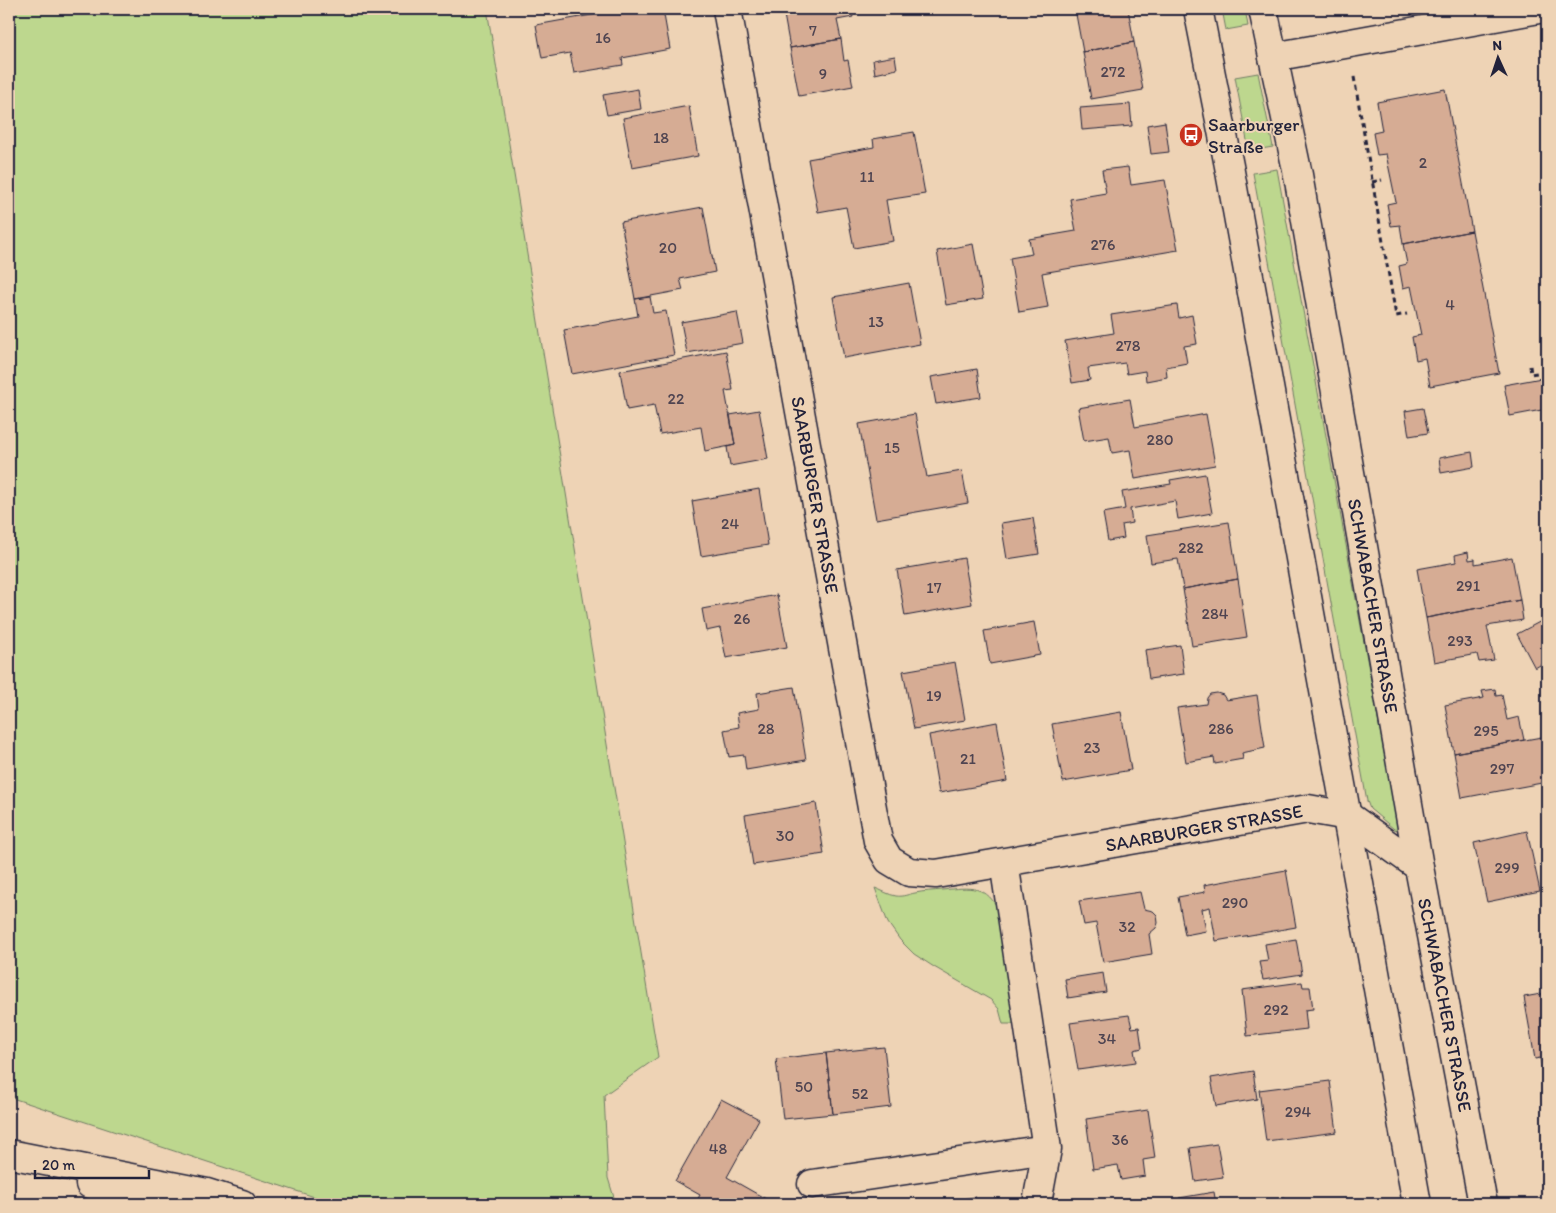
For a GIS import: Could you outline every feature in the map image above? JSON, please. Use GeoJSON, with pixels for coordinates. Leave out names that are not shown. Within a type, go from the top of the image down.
{"type":"FeatureCollection","features":[{"type":"Feature","properties":{"kind":"main road","name":"SAARBURGER STRASSE"},"geometry":{"type":"LineString","coordinates":[[727,9],[878,841],[889,860],[909,872],[936,874],[1308,809],[1348,816],[1419,867]]}},
{"type":"Feature","properties":{"kind":"main road"},"geometry":{"type":"LineString","coordinates":[[1198,9],[1229,166],[1417,1204]]}},
{"type":"Feature","properties":{"kind":"main road","name":"SCHWABACHER STRASSE"},"geometry":{"type":"LineString","coordinates":[[1263,9],[1301,195],[1419,867],[1483,1204]]}},
{"type":"Feature","properties":{"kind":"main road"},"geometry":{"type":"LineString","coordinates":[[1273,57],[1539,9]]}},
{"type":"Feature","properties":{"kind":"main road"},"geometry":{"type":"LineString","coordinates":[[1004,862],[1047,1149],[1038,1196]]}},
{"type":"Feature","properties":{"kind":"main road"},"geometry":{"type":"LineString","coordinates":[[812,1184],[1047,1149]]}},
{"type":"Feature","properties":{"kind":"main road"},"geometry":{"type":"LineString","coordinates":[[9,1155],[148,1204]]}},
{"type":"Feature","properties":{"kind":"main road"},"geometry":{"type":"LineString","coordinates":[[9,1155],[207,1193],[242,1204]]}},
{"type":"Feature","properties":{"kind":"path"},"geometry":{"type":"LineString","coordinates":[[1348,72],[1354,76],[1396,316],[1408,314]]}},
{"type":"Feature","properties":{"kind":"path"},"geometry":{"type":"LineString","coordinates":[[1372,182],[1382,180]]}},
{"type":"Feature","properties":{"kind":"path"},"geometry":{"type":"LineString","coordinates":[[1530,366],[1532,374],[1547,371]]}},
{"type":"Feature","properties":{"kind":"green space"},"geometry":{"type":"Polygon","coordinates":[[[9,9],[487,9],[658,1057],[604,1095],[608,1178],[616,1204],[336,1204],[9,1097],[9,9]]]}},
{"type":"Feature","properties":{"kind":"green space"},"geometry":{"type":"Polygon","coordinates":[[[1222,9],[1245,9],[1248,26],[1226,30],[1222,9]]]}},
{"type":"Feature","properties":{"kind":"green space"},"geometry":{"type":"Polygon","coordinates":[[[1258,73],[1273,147],[1249,151],[1235,77],[1258,73]]]}},
{"type":"Feature","properties":{"kind":"green space"},"geometry":{"type":"Polygon","coordinates":[[[1277,169],[1398,830],[1394,829],[1370,809],[1367,801],[1253,173],[1277,169]]]}},
{"type":"Feature","properties":{"kind":"green space"},"geometry":{"type":"Polygon","coordinates":[[[875,888],[891,895],[904,896],[925,891],[969,888],[983,892],[989,897],[1000,913],[1015,1024],[1003,1024],[999,1009],[991,1000],[914,954],[900,940],[888,923],[875,888]]]}},
{"type":"Feature","properties":{"kind":"building"},"geometry":{"type":"Polygon","coordinates":[[[625,9],[669,9],[670,13],[664,15],[670,49],[622,58],[623,65],[574,73],[570,53],[542,58],[536,25],[625,9]]]}},
{"type":"Feature","properties":{"kind":"building"},"geometry":{"type":"Polygon","coordinates":[[[783,9],[851,9],[853,17],[837,20],[841,39],[790,48],[783,9]]]}},
{"type":"Feature","properties":{"kind":"building"},"geometry":{"type":"Polygon","coordinates":[[[1075,9],[1128,9],[1134,42],[1083,52],[1075,9]]]}},
{"type":"Feature","properties":{"kind":"building"},"geometry":{"type":"Polygon","coordinates":[[[841,39],[844,61],[848,60],[853,86],[799,96],[790,48],[841,39]]]}},
{"type":"Feature","properties":{"kind":"building"},"geometry":{"type":"Polygon","coordinates":[[[1134,42],[1143,90],[1091,99],[1083,52],[1134,42]]]}},
{"type":"Feature","properties":{"kind":"building"},"geometry":{"type":"Polygon","coordinates":[[[895,56],[897,69],[875,74],[873,60],[895,56]]]}},
{"type":"Feature","properties":{"kind":"building"},"geometry":{"type":"Polygon","coordinates":[[[638,89],[641,109],[607,115],[603,95],[638,89]]]}},
{"type":"Feature","properties":{"kind":"building"},"geometry":{"type":"Polygon","coordinates":[[[1445,89],[1472,231],[1403,244],[1400,225],[1391,226],[1387,204],[1396,202],[1386,154],[1377,155],[1373,133],[1382,131],[1377,102],[1445,89]]]}},
{"type":"Feature","properties":{"kind":"building"},"geometry":{"type":"Polygon","coordinates":[[[1130,104],[1132,126],[1082,130],[1080,108],[1130,104]]]}},
{"type":"Feature","properties":{"kind":"building"},"geometry":{"type":"Polygon","coordinates":[[[689,106],[698,156],[632,168],[623,118],[689,106]]]}},
{"type":"Feature","properties":{"kind":"building"},"geometry":{"type":"Polygon","coordinates":[[[1165,122],[1169,152],[1151,154],[1147,125],[1165,122]]]}},
{"type":"Feature","properties":{"kind":"building"},"geometry":{"type":"Polygon","coordinates":[[[914,132],[925,194],[886,200],[893,241],[854,248],[846,207],[818,212],[808,159],[874,147],[873,139],[914,132]]]}},
{"type":"Feature","properties":{"kind":"building"},"geometry":{"type":"Polygon","coordinates":[[[1128,167],[1131,185],[1165,180],[1178,250],[1042,273],[1048,307],[1019,312],[1010,258],[1032,254],[1029,239],[1076,231],[1070,199],[1106,193],[1102,170],[1128,167]]]}},
{"type":"Feature","properties":{"kind":"building"},"geometry":{"type":"Polygon","coordinates":[[[703,207],[715,272],[680,279],[683,290],[635,299],[621,222],[703,207]]]}},
{"type":"Feature","properties":{"kind":"building"},"geometry":{"type":"Polygon","coordinates":[[[1472,231],[1499,373],[1430,386],[1425,358],[1416,360],[1412,337],[1421,335],[1411,286],[1403,288],[1399,266],[1407,264],[1403,244],[1472,231]]]}},
{"type":"Feature","properties":{"kind":"building"},"geometry":{"type":"Polygon","coordinates":[[[973,244],[983,299],[946,305],[937,251],[973,244]]]}},
{"type":"Feature","properties":{"kind":"building"},"geometry":{"type":"Polygon","coordinates":[[[909,283],[920,344],[844,358],[833,297],[909,283]]]}},
{"type":"Feature","properties":{"kind":"building"},"geometry":{"type":"Polygon","coordinates":[[[650,297],[653,313],[666,311],[674,355],[572,374],[564,330],[638,316],[635,299],[650,297]]]}},
{"type":"Feature","properties":{"kind":"building"},"geometry":{"type":"Polygon","coordinates":[[[1177,305],[1179,318],[1192,315],[1197,344],[1184,346],[1187,363],[1166,367],[1167,377],[1146,381],[1145,371],[1127,374],[1125,363],[1088,368],[1090,380],[1072,383],[1065,341],[1114,333],[1111,315],[1177,305]]]}},
{"type":"Feature","properties":{"kind":"building"},"geometry":{"type":"Polygon","coordinates":[[[737,312],[743,343],[687,353],[681,322],[737,312]]]}},
{"type":"Feature","properties":{"kind":"building"},"geometry":{"type":"Polygon","coordinates":[[[726,351],[733,390],[725,391],[735,445],[705,451],[701,427],[660,434],[654,405],[627,410],[620,371],[726,351]]]}},
{"type":"Feature","properties":{"kind":"building"},"geometry":{"type":"Polygon","coordinates":[[[977,369],[981,397],[936,404],[931,377],[977,369]]]}},
{"type":"Feature","properties":{"kind":"building"},"geometry":{"type":"Polygon","coordinates":[[[1547,377],[1547,409],[1510,416],[1504,385],[1547,377]]]}},
{"type":"Feature","properties":{"kind":"building"},"geometry":{"type":"Polygon","coordinates":[[[1130,399],[1135,427],[1206,414],[1215,465],[1135,479],[1130,450],[1112,453],[1109,437],[1084,441],[1078,408],[1130,399]]]}},
{"type":"Feature","properties":{"kind":"building"},"geometry":{"type":"Polygon","coordinates":[[[1423,408],[1428,433],[1409,436],[1405,411],[1423,408]]]}},
{"type":"Feature","properties":{"kind":"building"},"geometry":{"type":"Polygon","coordinates":[[[759,410],[768,459],[730,466],[727,447],[735,445],[730,415],[759,410]]]}},
{"type":"Feature","properties":{"kind":"building"},"geometry":{"type":"Polygon","coordinates":[[[915,414],[927,477],[962,471],[968,503],[876,519],[859,424],[915,414]]]}},
{"type":"Feature","properties":{"kind":"building"},"geometry":{"type":"Polygon","coordinates":[[[1472,452],[1474,467],[1441,473],[1439,458],[1472,452]]]}},
{"type":"Feature","properties":{"kind":"building"},"geometry":{"type":"Polygon","coordinates":[[[1205,474],[1212,513],[1178,519],[1175,501],[1130,509],[1132,523],[1122,525],[1124,538],[1108,541],[1103,513],[1125,509],[1122,492],[1171,484],[1170,480],[1205,474]]]}},
{"type":"Feature","properties":{"kind":"building"},"geometry":{"type":"Polygon","coordinates":[[[759,489],[768,545],[701,556],[692,501],[759,489]]]}},
{"type":"Feature","properties":{"kind":"building"},"geometry":{"type":"Polygon","coordinates":[[[1033,518],[1039,554],[1007,559],[1001,523],[1033,518]]]}},
{"type":"Feature","properties":{"kind":"building"},"geometry":{"type":"Polygon","coordinates":[[[1229,522],[1238,579],[1183,589],[1178,559],[1151,563],[1147,535],[1229,522]]]}},
{"type":"Feature","properties":{"kind":"building"},"geometry":{"type":"Polygon","coordinates":[[[1468,552],[1469,560],[1475,559],[1475,564],[1512,557],[1520,600],[1426,618],[1417,569],[1456,562],[1455,555],[1468,552]]]}},
{"type":"Feature","properties":{"kind":"building"},"geometry":{"type":"Polygon","coordinates":[[[964,558],[972,604],[905,616],[897,570],[964,558]]]}},
{"type":"Feature","properties":{"kind":"building"},"geometry":{"type":"Polygon","coordinates":[[[1238,579],[1247,637],[1192,646],[1183,589],[1238,579]]]}},
{"type":"Feature","properties":{"kind":"building"},"geometry":{"type":"Polygon","coordinates":[[[777,595],[787,647],[726,658],[720,628],[706,631],[702,609],[777,595]]]}},
{"type":"Feature","properties":{"kind":"building"},"geometry":{"type":"Polygon","coordinates":[[[1520,600],[1523,620],[1487,626],[1494,660],[1479,662],[1477,654],[1434,662],[1426,618],[1520,600]]]}},
{"type":"Feature","properties":{"kind":"building"},"geometry":{"type":"Polygon","coordinates":[[[1547,618],[1547,661],[1535,668],[1517,634],[1547,618]]]}},
{"type":"Feature","properties":{"kind":"building"},"geometry":{"type":"Polygon","coordinates":[[[1034,622],[1040,655],[990,664],[984,631],[1034,622]]]}},
{"type":"Feature","properties":{"kind":"building"},"geometry":{"type":"Polygon","coordinates":[[[1180,645],[1184,674],[1149,679],[1145,650],[1180,645]]]}},
{"type":"Feature","properties":{"kind":"building"},"geometry":{"type":"Polygon","coordinates":[[[955,662],[965,720],[914,729],[903,671],[955,662]]]}},
{"type":"Feature","properties":{"kind":"building"},"geometry":{"type":"Polygon","coordinates":[[[794,687],[806,760],[746,770],[744,755],[729,757],[724,730],[739,727],[737,713],[759,709],[757,693],[794,687]]]}},
{"type":"Feature","properties":{"kind":"building"},"geometry":{"type":"Polygon","coordinates":[[[1495,689],[1496,696],[1502,695],[1507,720],[1519,717],[1524,740],[1454,753],[1445,705],[1484,698],[1482,691],[1495,689]]]}},
{"type":"Feature","properties":{"kind":"building"},"geometry":{"type":"Polygon","coordinates":[[[1217,693],[1223,695],[1226,700],[1257,695],[1265,748],[1242,753],[1243,759],[1215,764],[1214,757],[1186,762],[1177,708],[1206,704],[1210,694],[1217,693]]]}},
{"type":"Feature","properties":{"kind":"building"},"geometry":{"type":"Polygon","coordinates":[[[1121,712],[1131,770],[1063,782],[1052,724],[1121,712]]]}},
{"type":"Feature","properties":{"kind":"building"},"geometry":{"type":"Polygon","coordinates":[[[997,722],[1007,781],[939,793],[929,735],[997,722]]]}},
{"type":"Feature","properties":{"kind":"building"},"geometry":{"type":"Polygon","coordinates":[[[1547,736],[1547,782],[1462,798],[1454,753],[1547,736]]]}},
{"type":"Feature","properties":{"kind":"building"},"geometry":{"type":"Polygon","coordinates":[[[816,803],[824,854],[753,865],[745,815],[816,803]]]}},
{"type":"Feature","properties":{"kind":"building"},"geometry":{"type":"Polygon","coordinates":[[[1527,831],[1540,891],[1487,902],[1474,843],[1527,831]]]}},
{"type":"Feature","properties":{"kind":"building"},"geometry":{"type":"Polygon","coordinates":[[[1286,870],[1296,927],[1216,941],[1210,907],[1202,909],[1206,931],[1185,935],[1178,897],[1205,892],[1204,885],[1286,870]]]}},
{"type":"Feature","properties":{"kind":"building"},"geometry":{"type":"Polygon","coordinates":[[[1140,892],[1144,909],[1153,911],[1157,915],[1158,923],[1156,928],[1149,934],[1152,954],[1103,962],[1096,923],[1084,925],[1079,901],[1140,892]]]}},
{"type":"Feature","properties":{"kind":"building"},"geometry":{"type":"Polygon","coordinates":[[[1296,939],[1302,974],[1263,980],[1259,962],[1268,961],[1265,944],[1296,939]]]}},
{"type":"Feature","properties":{"kind":"building"},"geometry":{"type":"Polygon","coordinates":[[[1103,973],[1106,992],[1068,998],[1065,979],[1103,973]]]}},
{"type":"Feature","properties":{"kind":"building"},"geometry":{"type":"Polygon","coordinates":[[[1302,982],[1303,987],[1310,987],[1313,1009],[1305,1010],[1307,1029],[1247,1036],[1242,990],[1302,982]]]}},
{"type":"Feature","properties":{"kind":"building"},"geometry":{"type":"Polygon","coordinates":[[[1547,993],[1547,1067],[1542,1068],[1540,1058],[1535,1059],[1524,997],[1547,993]]]}},
{"type":"Feature","properties":{"kind":"building"},"geometry":{"type":"Polygon","coordinates":[[[1129,1015],[1132,1028],[1139,1027],[1142,1048],[1134,1050],[1136,1062],[1078,1070],[1070,1023],[1129,1015]]]}},
{"type":"Feature","properties":{"kind":"building"},"geometry":{"type":"Polygon","coordinates":[[[884,1047],[891,1107],[833,1114],[826,1053],[884,1047]]]}},
{"type":"Feature","properties":{"kind":"building"},"geometry":{"type":"Polygon","coordinates":[[[826,1053],[833,1114],[783,1119],[776,1059],[826,1053]]]}},
{"type":"Feature","properties":{"kind":"building"},"geometry":{"type":"Polygon","coordinates":[[[1253,1071],[1257,1099],[1216,1106],[1211,1078],[1253,1071]]]}},
{"type":"Feature","properties":{"kind":"building"},"geometry":{"type":"Polygon","coordinates":[[[1330,1081],[1337,1132],[1266,1141],[1259,1090],[1330,1081]]]}},
{"type":"Feature","properties":{"kind":"building"},"geometry":{"type":"Polygon","coordinates":[[[721,1099],[759,1119],[727,1177],[772,1204],[695,1204],[700,1195],[675,1181],[721,1099]]]}},
{"type":"Feature","properties":{"kind":"building"},"geometry":{"type":"Polygon","coordinates":[[[1148,1110],[1155,1158],[1143,1160],[1145,1176],[1121,1180],[1118,1165],[1093,1169],[1086,1119],[1148,1110]]]}},
{"type":"Feature","properties":{"kind":"building"},"geometry":{"type":"Polygon","coordinates":[[[1217,1144],[1223,1177],[1195,1181],[1190,1148],[1217,1144]]]}},
{"type":"Feature","properties":{"kind":"building"},"geometry":{"type":"Polygon","coordinates":[[[1214,1192],[1216,1204],[1180,1204],[1179,1198],[1214,1192]]]}},
{"type":"Feature","properties":{"kind":"building"},"geometry":{"type":"Polygon","coordinates":[[[975,1197],[976,1204],[926,1204],[975,1197]]]}},
{"type":"Feature","properties":{"kind":"building"},"geometry":{"type":"Polygon","coordinates":[[[1285,1198],[1286,1204],[1248,1204],[1285,1198]]]}},
{"type":"Feature","properties":{"kind":"place","name":"Saarburger Straße"},"geometry":{"type":"Point","coordinates":[1191,135]}}]}
